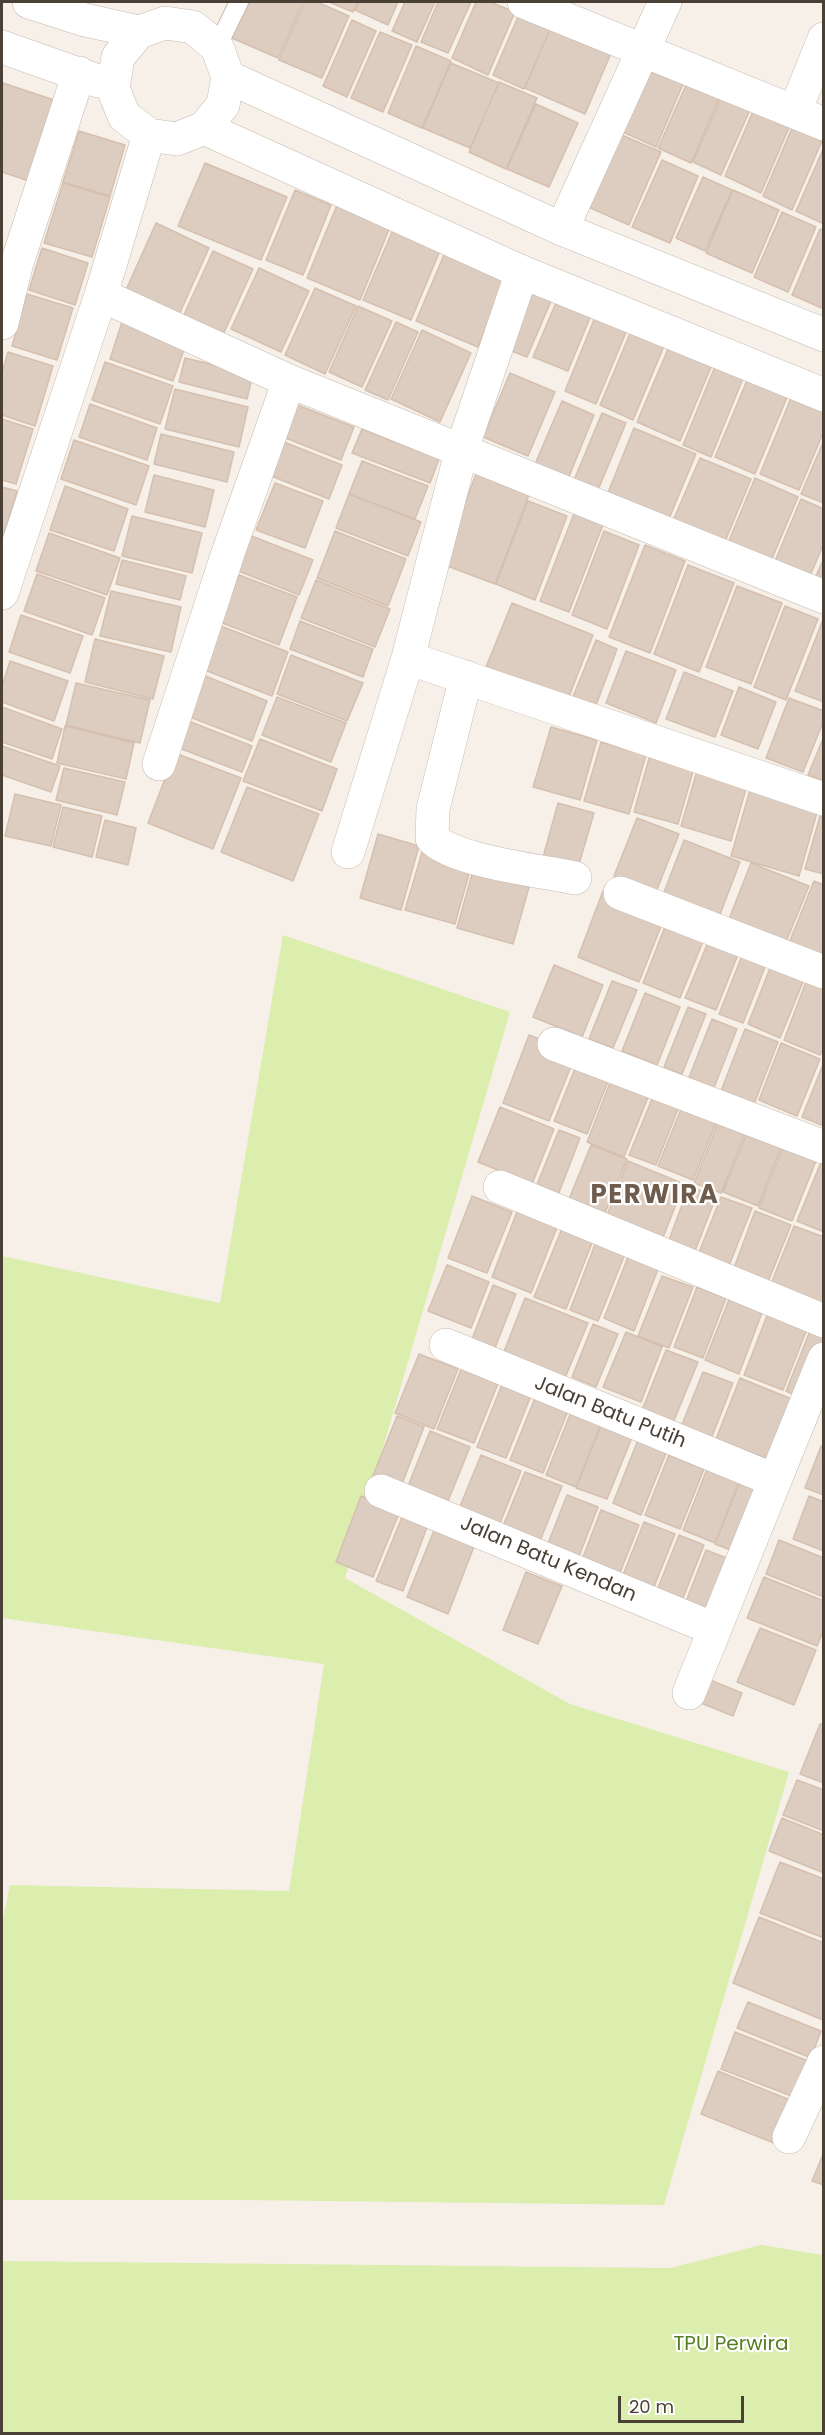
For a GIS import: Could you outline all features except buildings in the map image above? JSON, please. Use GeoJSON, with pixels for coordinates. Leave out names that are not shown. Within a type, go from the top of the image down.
{"type":"FeatureCollection","features":[{"type":"Feature","properties":{"kind":"street"},"geometry":{"type":"LineString","coordinates":[[29,2],[85,20],[157,19],[193,27],[223,62],[562,229],[824,335]]}},
{"type":"Feature","properties":{"kind":"street"},"geometry":{"type":"LineString","coordinates":[[524,2],[809,117],[824,39]]}},
{"type":"Feature","properties":{"kind":"street"},"geometry":{"type":"LineString","coordinates":[[562,229],[665,2]]}},
{"type":"Feature","properties":{"kind":"street"},"geometry":{"type":"LineString","coordinates":[[157,19],[118,57],[113,88],[124,116],[148,135],[177,139],[204,128],[223,105],[223,62]]}},
{"type":"Feature","properties":{"kind":"street"},"geometry":{"type":"LineString","coordinates":[[2,47],[79,73],[113,88]]}},
{"type":"Feature","properties":{"kind":"street"},"geometry":{"type":"LineString","coordinates":[[2,323],[16,266],[79,73]]}},
{"type":"Feature","properties":{"kind":"street"},"geometry":{"type":"LineString","coordinates":[[204,128],[522,272],[824,395]]}},
{"type":"Feature","properties":{"kind":"street"},"geometry":{"type":"LineString","coordinates":[[2,593],[101,295],[148,135]]}},
{"type":"Feature","properties":{"kind":"street"},"geometry":{"type":"LineString","coordinates":[[348,852],[408,658],[462,449],[522,272]]}},
{"type":"Feature","properties":{"kind":"street"},"geometry":{"type":"LineString","coordinates":[[101,295],[289,381],[824,597]]}},
{"type":"Feature","properties":{"kind":"street"},"geometry":{"type":"LineString","coordinates":[[159,764],[228,553],[289,381]]}},
{"type":"Feature","properties":{"kind":"street"},"geometry":{"type":"LineString","coordinates":[[408,658],[824,799]]}},
{"type":"Feature","properties":{"kind":"street"},"geometry":{"type":"LineString","coordinates":[[466,677],[433,809],[432,838],[439,845],[458,854],[575,878]]}},
{"type":"Feature","properties":{"kind":"street"},"geometry":{"type":"LineString","coordinates":[[620,893],[824,972]]}},
{"type":"Feature","properties":{"kind":"street"},"geometry":{"type":"LineString","coordinates":[[554,1044],[824,1147]]}},
{"type":"Feature","properties":{"kind":"street"},"geometry":{"type":"LineString","coordinates":[[500,1187],[824,1321]]}},
{"type":"Feature","properties":{"kind":"street","name":"Jalan Batu Putih"},"geometry":{"type":"LineString","coordinates":[[446,1345],[774,1480]]}},
{"type":"Feature","properties":{"kind":"street"},"geometry":{"type":"LineString","coordinates":[[689,1693],[824,1359]]}},
{"type":"Feature","properties":{"kind":"street","name":"Jalan Batu Kendan"},"geometry":{"type":"LineString","coordinates":[[381,1491],[714,1629]]}},
{"type":"Feature","properties":{"kind":"street"},"geometry":{"type":"LineString","coordinates":[[789,2137],[824,2061]]}},
{"type":"Feature","properties":{"kind":"lane"},"geometry":{"type":"LineString","coordinates":[[223,62],[239,2]]}},
{"type":"Feature","properties":{"kind":"green space"},"geometry":{"type":"Polygon","coordinates":[[[283,935],[510,1012],[345,1578],[570,1704],[789,1772],[664,2205],[241,2200],[2,2200],[2,1924],[10,1885],[289,1891],[324,1664],[2,1618],[2,1256],[220,1303],[283,935]]]}},
{"type":"Feature","properties":{"kind":"green space","name":"TPU Perwira"},"geometry":{"type":"Polygon","coordinates":[[[761,2245],[823,2255],[823,2433],[2,2433],[2,2261],[670,2268],[761,2245]]]}},
{"type":"Feature","properties":{"kind":"district","name":"PERWIRA"},"geometry":{"type":"Point","coordinates":[655,1196]}}]}
